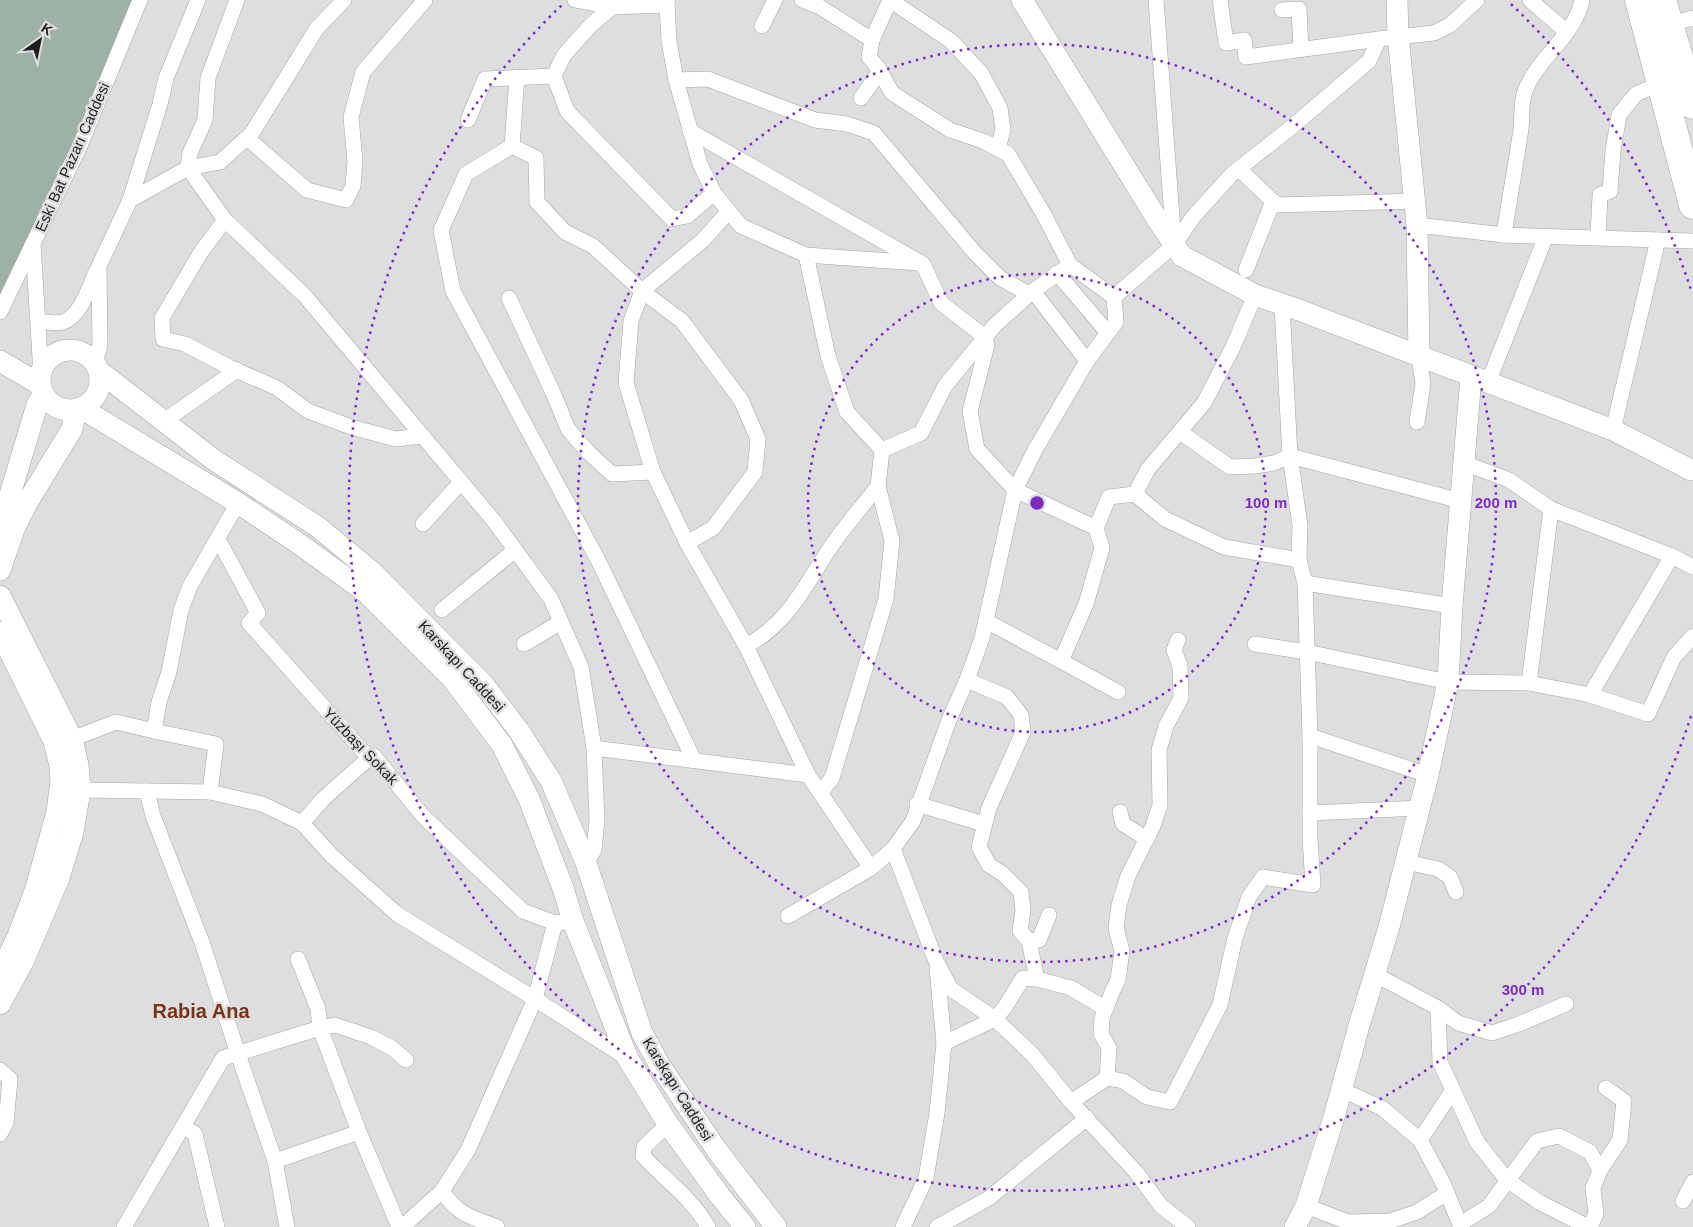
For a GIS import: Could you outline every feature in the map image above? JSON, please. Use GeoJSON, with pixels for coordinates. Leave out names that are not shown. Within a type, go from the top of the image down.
{"type":"FeatureCollection","features":[{"type":"Feature","properties":{"kind":"highway"},"geometry":{"type":"LineString","coordinates":[[1639,0],[1693,205]]}},
{"type":"Feature","properties":{"kind":"highway"},"geometry":{"type":"LineString","coordinates":[[1674,14],[1693,105]]}},
{"type":"Feature","properties":{"kind":"main road"},"geometry":{"type":"LineString","coordinates":[[1022,0],[1182,256],[1256,296],[1613,430],[1692,471]]}},
{"type":"Feature","properties":{"kind":"main road"},"geometry":{"type":"LineString","coordinates":[[1397,0],[1388,37],[1416,201],[1419,357]]}},
{"type":"Feature","properties":{"kind":"main road"},"geometry":{"type":"LineString","coordinates":[[0,361],[42,384],[49,402],[66,410],[78,409],[89,404],[99,389],[100,380],[97,367],[88,356],[80,352],[70,350],[60,352],[44,364],[42,384],[37,405],[0,528]]}},
{"type":"Feature","properties":{"kind":"main road","name":"Karskapı Caddesi"},"geometry":{"type":"LineString","coordinates":[[97,367],[214,460],[318,527],[371,571],[484,685],[519,731],[551,781],[586,864],[642,1033],[659,1064],[716,1149],[776,1227]]}},
{"type":"Feature","properties":{"kind":"main road"},"geometry":{"type":"LineString","coordinates":[[1295,1227],[1306,1206],[1342,1090],[1406,862],[1428,775],[1448,682],[1452,606],[1464,464],[1480,380]]}},
{"type":"Feature","properties":{"kind":"main road"},"geometry":{"type":"LineString","coordinates":[[78,409],[238,503],[298,543],[366,593],[451,678],[502,745],[529,799],[563,888],[564,922],[628,1059],[668,1124],[745,1227]]}},
{"type":"Feature","properties":{"kind":"main road"},"geometry":{"type":"LineString","coordinates":[[0,570],[14,529],[27,502],[72,429],[78,409]]}},
{"type":"Feature","properties":{"kind":"main road"},"geometry":{"type":"LineString","coordinates":[[0,596],[72,739],[78,765],[80,790],[74,832],[59,878],[23,962],[0,1004]]}},
{"type":"Feature","properties":{"kind":"main road"},"geometry":{"type":"LineString","coordinates":[[0,632],[54,741],[60,766],[61,781],[57,812],[35,891],[18,936],[0,973]]}},
{"type":"Feature","properties":{"kind":"street","name":"Eski Bat Pazarı Caddesi"},"geometry":{"type":"LineString","coordinates":[[0,312],[78,148],[140,0]]}},
{"type":"Feature","properties":{"kind":"street"},"geometry":{"type":"LineString","coordinates":[[39,321],[62,323],[74,315],[82,303],[130,200],[160,104],[166,78],[198,0]]}},
{"type":"Feature","properties":{"kind":"street"},"geometry":{"type":"LineString","coordinates":[[237,0],[208,78],[205,120],[190,153],[188,168],[225,220],[306,296],[494,521],[551,599],[581,667],[594,748],[597,820],[594,850],[586,864]]}},
{"type":"Feature","properties":{"kind":"street"},"geometry":{"type":"LineString","coordinates":[[130,200],[188,168],[220,162],[252,134],[317,28],[344,0]]}},
{"type":"Feature","properties":{"kind":"street"},"geometry":{"type":"LineString","coordinates":[[247,138],[307,190],[346,200],[353,186],[355,161],[351,117],[363,72],[425,0]]}},
{"type":"Feature","properties":{"kind":"street"},"geometry":{"type":"LineString","coordinates":[[575,0],[612,7],[668,2],[669,41],[676,80],[700,164],[714,193],[740,226],[806,255],[923,264]]}},
{"type":"Feature","properties":{"kind":"street"},"geometry":{"type":"LineString","coordinates":[[762,26],[775,0]]}},
{"type":"Feature","properties":{"kind":"street"},"geometry":{"type":"LineString","coordinates":[[802,0],[820,7],[872,40]]}},
{"type":"Feature","properties":{"kind":"street"},"geometry":{"type":"LineString","coordinates":[[788,916],[871,868],[893,848],[913,821],[949,720],[980,645],[1015,490],[1035,450],[1087,361],[1116,322],[1114,297],[1070,264],[1043,213],[1008,154],[983,141],[950,130],[892,93],[880,71],[869,57],[872,40],[890,0],[951,41],[981,73],[1000,108],[1003,130],[998,148]]}},
{"type":"Feature","properties":{"kind":"street"},"geometry":{"type":"LineString","coordinates":[[1156,0],[1174,245]]}},
{"type":"Feature","properties":{"kind":"street"},"geometry":{"type":"LineString","coordinates":[[1220,0],[1226,43],[1244,40],[1246,57],[1388,37],[1434,33],[1450,25],[1477,0]]}},
{"type":"Feature","properties":{"kind":"street"},"geometry":{"type":"LineString","coordinates":[[1530,0],[1567,32]]}},
{"type":"Feature","properties":{"kind":"street"},"geometry":{"type":"LineString","coordinates":[[1504,235],[1521,129],[1524,91],[1538,69],[1567,32],[1580,8],[1582,0]]}},
{"type":"Feature","properties":{"kind":"street"},"geometry":{"type":"LineString","coordinates":[[612,7],[591,25],[564,56],[554,76],[567,112],[672,219],[687,216],[714,193]]}},
{"type":"Feature","properties":{"kind":"street"},"geometry":{"type":"LineString","coordinates":[[1282,10],[1298,9],[1301,49]]}},
{"type":"Feature","properties":{"kind":"street"},"geometry":{"type":"LineString","coordinates":[[1114,297],[1174,245],[1193,217],[1239,169],[1369,61],[1388,37]]}},
{"type":"Feature","properties":{"kind":"street"},"geometry":{"type":"LineString","coordinates":[[861,98],[880,71]]}},
{"type":"Feature","properties":{"kind":"street"},"geometry":{"type":"LineString","coordinates":[[468,120],[484,79],[554,76]]}},
{"type":"Feature","properties":{"kind":"street"},"geometry":{"type":"LineString","coordinates":[[512,146],[517,77]]}},
{"type":"Feature","properties":{"kind":"street"},"geometry":{"type":"LineString","coordinates":[[676,80],[708,79],[815,120],[846,124],[874,133],[975,253],[1000,278],[1031,292],[1087,361]]}},
{"type":"Feature","properties":{"kind":"street"},"geometry":{"type":"LineString","coordinates":[[1598,238],[1600,195],[1610,191],[1613,151],[1619,115],[1636,94],[1661,83]]}},
{"type":"Feature","properties":{"kind":"street"},"geometry":{"type":"LineString","coordinates":[[690,131],[923,264],[940,303],[985,337],[987,345],[970,411],[977,448],[1015,490],[1096,528]]}},
{"type":"Feature","properties":{"kind":"street"},"geometry":{"type":"LineString","coordinates":[[512,146],[536,158],[536,202],[565,232],[593,246],[642,292],[682,321],[741,400],[758,439],[755,472],[713,528],[687,543]]}},
{"type":"Feature","properties":{"kind":"street"},"geometry":{"type":"LineString","coordinates":[[512,146],[466,174],[441,230],[453,291],[598,562],[694,760]]}},
{"type":"Feature","properties":{"kind":"street"},"geometry":{"type":"LineString","coordinates":[[1239,169],[1278,205],[1416,201]]}},
{"type":"Feature","properties":{"kind":"street"},"geometry":{"type":"LineString","coordinates":[[1246,270],[1274,201]]}},
{"type":"Feature","properties":{"kind":"street"},"geometry":{"type":"LineString","coordinates":[[729,211],[703,240],[642,292],[631,321],[626,383],[654,472],[687,543],[746,646],[808,775],[871,868]]}},
{"type":"Feature","properties":{"kind":"street"},"geometry":{"type":"LineString","coordinates":[[225,220],[201,252],[162,318],[162,339],[185,344],[277,388],[308,411],[350,428],[396,439],[422,436]]}},
{"type":"Feature","properties":{"kind":"street"},"geometry":{"type":"LineString","coordinates":[[1417,225],[1504,235],[1693,241]]}},
{"type":"Feature","properties":{"kind":"street"},"geometry":{"type":"LineString","coordinates":[[1480,380],[1546,236]]}},
{"type":"Feature","properties":{"kind":"street"},"geometry":{"type":"LineString","coordinates":[[1613,430],[1658,240]]}},
{"type":"Feature","properties":{"kind":"street"},"geometry":{"type":"LineString","coordinates":[[33,243],[42,384]]}},
{"type":"Feature","properties":{"kind":"street"},"geometry":{"type":"LineString","coordinates":[[806,255],[828,356],[847,412],[882,450],[878,486],[892,541],[886,599],[832,778],[820,792]]}},
{"type":"Feature","properties":{"kind":"street"},"geometry":{"type":"LineString","coordinates":[[882,450],[921,432],[945,386],[995,324],[1031,292],[1070,264]]}},
{"type":"Feature","properties":{"kind":"street"},"geometry":{"type":"LineString","coordinates":[[97,367],[100,346],[99,266]]}},
{"type":"Feature","properties":{"kind":"street"},"geometry":{"type":"LineString","coordinates":[[1057,274],[1108,333]]}},
{"type":"Feature","properties":{"kind":"street"},"geometry":{"type":"LineString","coordinates":[[1135,494],[1148,469],[1204,402],[1233,347],[1256,296]]}},
{"type":"Feature","properties":{"kind":"street"},"geometry":{"type":"LineString","coordinates":[[509,298],[554,395],[568,430],[612,474],[654,472]]}},
{"type":"Feature","properties":{"kind":"street"},"geometry":{"type":"LineString","coordinates":[[1071,1102],[1107,1078],[1123,1081],[1147,1097],[1170,1102],[1220,1005],[1235,938],[1249,897],[1263,877],[1313,885],[1305,583],[1299,560],[1300,525],[1290,456],[1282,305]]}},
{"type":"Feature","properties":{"kind":"street"},"geometry":{"type":"LineString","coordinates":[[1417,422],[1422,384],[1419,357]]}},
{"type":"Feature","properties":{"kind":"street"},"geometry":{"type":"LineString","coordinates":[[164,421],[238,370]]}},
{"type":"Feature","properties":{"kind":"street"},"geometry":{"type":"LineString","coordinates":[[1180,432],[1230,466],[1255,466],[1274,463],[1290,456],[1461,501]]}},
{"type":"Feature","properties":{"kind":"street"},"geometry":{"type":"LineString","coordinates":[[1464,464],[1509,480],[1551,509],[1672,556],[1693,568]]}},
{"type":"Feature","properties":{"kind":"street"},"geometry":{"type":"LineString","coordinates":[[423,524],[461,482]]}},
{"type":"Feature","properties":{"kind":"street"},"geometry":{"type":"LineString","coordinates":[[746,646],[762,638],[786,615],[806,589],[829,550],[878,486]]}},
{"type":"Feature","properties":{"kind":"street"},"geometry":{"type":"LineString","coordinates":[[1061,661],[1086,604],[1102,548],[1096,528],[1110,497],[1135,494],[1165,519],[1224,547],[1299,560]]}},
{"type":"Feature","properties":{"kind":"street"},"geometry":{"type":"LineString","coordinates":[[154,731],[169,672],[181,610],[190,586],[238,503]]}},
{"type":"Feature","properties":{"kind":"street"},"geometry":{"type":"LineString","coordinates":[[1529,683],[1551,509]]}},
{"type":"Feature","properties":{"kind":"street","name":"Yüzbaşı Sokak"},"geometry":{"type":"LineString","coordinates":[[218,539],[258,613],[249,623],[369,758],[374,756],[423,816],[523,910],[564,922]]}},
{"type":"Feature","properties":{"kind":"street"},"geometry":{"type":"LineString","coordinates":[[442,610],[515,550]]}},
{"type":"Feature","properties":{"kind":"street"},"geometry":{"type":"LineString","coordinates":[[1590,695],[1672,556]]}},
{"type":"Feature","properties":{"kind":"street"},"geometry":{"type":"LineString","coordinates":[[1305,583],[1452,606]]}},
{"type":"Feature","properties":{"kind":"street"},"geometry":{"type":"LineString","coordinates":[[986,620],[1118,692]]}},
{"type":"Feature","properties":{"kind":"street"},"geometry":{"type":"LineString","coordinates":[[524,644],[561,622]]}},
{"type":"Feature","properties":{"kind":"street"},"geometry":{"type":"LineString","coordinates":[[1255,644],[1307,652],[1448,682],[1529,683],[1590,695],[1648,714],[1674,657],[1693,636]]}},
{"type":"Feature","properties":{"kind":"street"},"geometry":{"type":"LineString","coordinates":[[1107,1078],[1110,1048],[1101,1034],[1102,1018],[1118,980],[1122,951],[1116,928],[1119,905],[1128,876],[1160,805],[1159,750],[1166,726],[1181,698],[1180,666],[1174,650],[1178,640]]}},
{"type":"Feature","properties":{"kind":"street"},"geometry":{"type":"LineString","coordinates":[[967,680],[1007,697],[1021,715],[1023,732],[989,808],[979,847],[990,864],[1021,892],[1023,910],[1020,931],[1030,941],[1037,979]]}},
{"type":"Feature","properties":{"kind":"street"},"geometry":{"type":"LineString","coordinates":[[72,739],[116,722],[216,744],[210,792]]}},
{"type":"Feature","properties":{"kind":"street"},"geometry":{"type":"LineString","coordinates":[[1310,736],[1428,775]]}},
{"type":"Feature","properties":{"kind":"street"},"geometry":{"type":"LineString","coordinates":[[594,748],[808,775]]}},
{"type":"Feature","properties":{"kind":"street"},"geometry":{"type":"LineString","coordinates":[[302,823],[323,799],[369,758]]}},
{"type":"Feature","properties":{"kind":"street"},"geometry":{"type":"LineString","coordinates":[[80,790],[210,792],[262,804],[302,823],[332,856],[397,914],[628,1059]]}},
{"type":"Feature","properties":{"kind":"street"},"geometry":{"type":"LineString","coordinates":[[146,791],[153,816],[203,945],[275,1161],[288,1227]]}},
{"type":"Feature","properties":{"kind":"street"},"geometry":{"type":"LineString","coordinates":[[918,804],[984,824]]}},
{"type":"Feature","properties":{"kind":"street"},"geometry":{"type":"LineString","coordinates":[[1310,813],[1420,808]]}},
{"type":"Feature","properties":{"kind":"street"},"geometry":{"type":"LineString","coordinates":[[1120,812],[1123,824],[1146,839]]}},
{"type":"Feature","properties":{"kind":"street"},"geometry":{"type":"LineString","coordinates":[[893,848],[936,961],[951,989],[995,1019],[1032,1054],[1071,1102],[1136,1172],[1161,1206],[1188,1227]]}},
{"type":"Feature","properties":{"kind":"street"},"geometry":{"type":"LineString","coordinates":[[1406,862],[1438,869],[1450,877],[1456,892]]}},
{"type":"Feature","properties":{"kind":"street"},"geometry":{"type":"LineString","coordinates":[[1030,941],[1039,940],[1049,915]]}},
{"type":"Feature","properties":{"kind":"street"},"geometry":{"type":"LineString","coordinates":[[298,959],[318,1009],[320,1028],[359,1132],[401,1227],[442,1191],[468,1150],[535,999],[564,922]]}},
{"type":"Feature","properties":{"kind":"street"},"geometry":{"type":"LineString","coordinates":[[903,1227],[926,1178],[937,1113],[944,1043],[936,961]]}},
{"type":"Feature","properties":{"kind":"street"},"geometry":{"type":"LineString","coordinates":[[1374,974],[1438,1008],[1458,1023],[1492,1033],[1520,1024],[1566,1004]]}},
{"type":"Feature","properties":{"kind":"street"},"geometry":{"type":"LineString","coordinates":[[944,1043],[995,1019],[1023,978],[1037,979],[1071,988],[1106,1009]]}},
{"type":"Feature","properties":{"kind":"street"},"geometry":{"type":"LineString","coordinates":[[1438,1008],[1440,1062],[1477,1142],[1507,1180],[1539,1202],[1589,1227],[1596,1214],[1593,1188],[1600,1170],[1620,1140],[1624,1101],[1606,1088]]}},
{"type":"Feature","properties":{"kind":"street"},"geometry":{"type":"LineString","coordinates":[[124,1227],[223,1058],[335,1025],[371,1037],[392,1048],[406,1060]]}},
{"type":"Feature","properties":{"kind":"street"},"geometry":{"type":"LineString","coordinates":[[0,1070],[10,1080],[6,1123],[0,1134]]}},
{"type":"Feature","properties":{"kind":"street"},"geometry":{"type":"LineString","coordinates":[[1342,1090],[1382,1108],[1420,1140],[1447,1193],[1461,1226],[1489,1206],[1537,1141],[1559,1136],[1590,1152],[1600,1170]]}},
{"type":"Feature","properties":{"kind":"street"},"geometry":{"type":"LineString","coordinates":[[1420,1140],[1453,1090]]}},
{"type":"Feature","properties":{"kind":"street"},"geometry":{"type":"LineString","coordinates":[[937,1227],[989,1198],[1087,1118]]}},
{"type":"Feature","properties":{"kind":"street"},"geometry":{"type":"LineString","coordinates":[[668,1124],[644,1146],[643,1156],[697,1210],[708,1227]]}},
{"type":"Feature","properties":{"kind":"street"},"geometry":{"type":"LineString","coordinates":[[184,1127],[194,1134],[217,1227]]}},
{"type":"Feature","properties":{"kind":"street"},"geometry":{"type":"LineString","coordinates":[[275,1161],[359,1132]]}},
{"type":"Feature","properties":{"kind":"street"},"geometry":{"type":"LineString","coordinates":[[1683,1201],[1693,1182]]}},
{"type":"Feature","properties":{"kind":"street"},"geometry":{"type":"LineString","coordinates":[[442,1191],[452,1206],[466,1216],[497,1227]]}},
{"type":"Feature","properties":{"kind":"street"},"geometry":{"type":"LineString","coordinates":[[1306,1206],[1348,1222],[1390,1221],[1417,1212],[1447,1193]]}},
{"type":"Feature","properties":{"kind":"green space"},"geometry":{"type":"Polygon","coordinates":[[[0,0],[140,0],[0,307],[0,0]]]}},
{"type":"Feature","properties":{"kind":"district","name":"Rabia Ana"},"geometry":{"type":"Point","coordinates":[201,1011]}}]}
